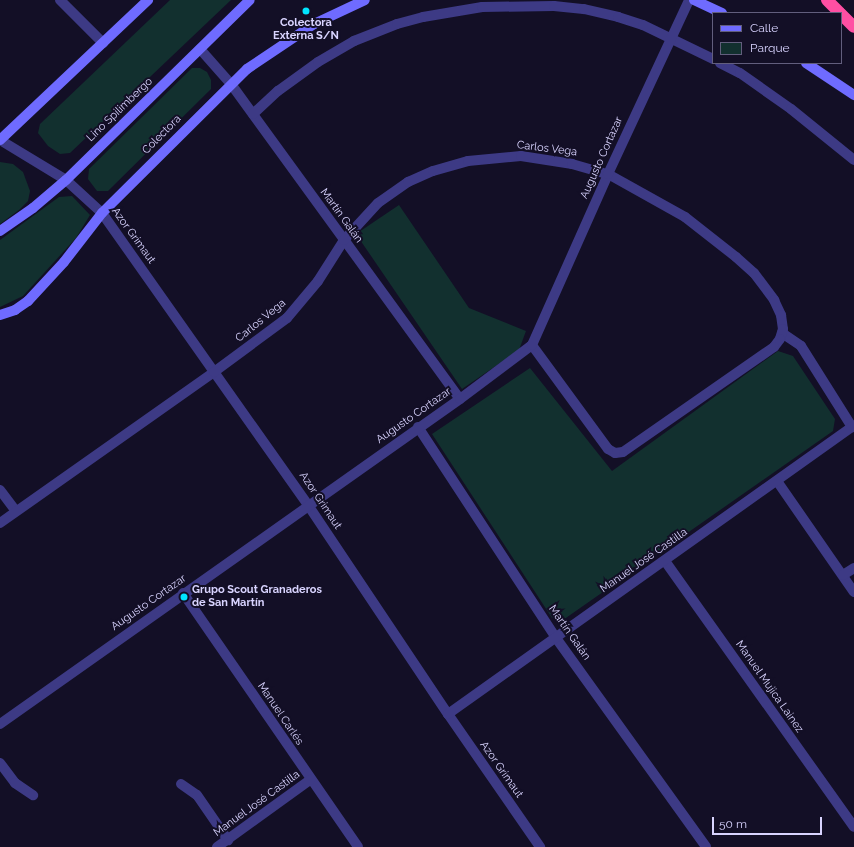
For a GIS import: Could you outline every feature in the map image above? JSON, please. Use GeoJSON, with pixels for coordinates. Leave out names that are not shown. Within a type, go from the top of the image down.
{"type":"FeatureCollection","features":[{"type":"Feature","properties":{"kind":"highway"},"geometry":{"type":"LineString","coordinates":[[827,0],[838,12]]}},
{"type":"Feature","properties":{"kind":"highway"},"geometry":{"type":"LineString","coordinates":[[842,16],[854,27]]}},
{"type":"Feature","properties":{"kind":"main road"},"geometry":{"type":"LineString","coordinates":[[0,140],[148,0]]}},
{"type":"Feature","properties":{"kind":"main road","name":"Lino Spilimbergo"},"geometry":{"type":"LineString","coordinates":[[0,231],[33,208],[66,180],[250,0]]}},
{"type":"Feature","properties":{"kind":"main road","name":"Colectora"},"geometry":{"type":"LineString","coordinates":[[0,315],[15,310],[28,300],[64,262],[102,213],[247,69],[301,32],[335,13],[365,0]]}},
{"type":"Feature","properties":{"kind":"main road"},"geometry":{"type":"LineString","coordinates":[[694,0],[720,12]]}},
{"type":"Feature","properties":{"kind":"main road"},"geometry":{"type":"LineString","coordinates":[[808,64],[854,95]]}},
{"type":"Feature","properties":{"kind":"street"},"geometry":{"type":"LineString","coordinates":[[60,0],[103,43]]}},
{"type":"Feature","properties":{"kind":"street","name":"Augusto Cortazar"},"geometry":{"type":"LineString","coordinates":[[0,724],[183,593],[460,399],[532,345],[670,37],[689,0]]}},
{"type":"Feature","properties":{"kind":"street"},"geometry":{"type":"LineString","coordinates":[[253,114],[278,91],[318,62],[354,40],[397,24],[453,10],[517,6],[554,6],[584,9],[643,25],[712,58]]}},
{"type":"Feature","properties":{"kind":"street","name":"Martín Galán"},"geometry":{"type":"LineString","coordinates":[[200,49],[231,84],[460,399]]}},
{"type":"Feature","properties":{"kind":"street"},"geometry":{"type":"LineString","coordinates":[[722,64],[740,73],[791,108],[854,160]]}},
{"type":"Feature","properties":{"kind":"street","name":"Azor Grimaut"},"geometry":{"type":"LineString","coordinates":[[0,140],[66,180],[102,213],[308,505],[448,714],[540,847]]}},
{"type":"Feature","properties":{"kind":"street","name":"Carlos Vega"},"geometry":{"type":"LineString","coordinates":[[0,523],[214,372],[287,318],[318,281],[344,240],[378,203],[408,182],[433,171],[468,161],[521,156],[572,164],[608,174],[685,217],[754,273],[774,300],[781,315],[782,333]]}},
{"type":"Feature","properties":{"kind":"street"},"geometry":{"type":"LineString","coordinates":[[532,345],[608,449],[615,453],[623,452],[774,347],[780,339],[782,333],[801,346],[853,426]]}},
{"type":"Feature","properties":{"kind":"street","name":"Manuel José Castilla"},"geometry":{"type":"LineString","coordinates":[[448,714],[853,426]]}},
{"type":"Feature","properties":{"kind":"street","name":"Martín Galán"},"geometry":{"type":"LineString","coordinates":[[418,427],[556,638],[706,847]]}},
{"type":"Feature","properties":{"kind":"street"},"geometry":{"type":"LineString","coordinates":[[777,481],[854,592]]}},
{"type":"Feature","properties":{"kind":"street"},"geometry":{"type":"LineString","coordinates":[[0,490],[16,511]]}},
{"type":"Feature","properties":{"kind":"street","name":"Manuel Mujica Lainez"},"geometry":{"type":"LineString","coordinates":[[665,561],[854,827]]}},
{"type":"Feature","properties":{"kind":"street"},"geometry":{"type":"LineString","coordinates":[[843,575],[854,568]]}},
{"type":"Feature","properties":{"kind":"street","name":"Manuel Carlés"},"geometry":{"type":"LineString","coordinates":[[183,593],[310,780],[358,847]]}},
{"type":"Feature","properties":{"kind":"street"},"geometry":{"type":"LineString","coordinates":[[0,763],[15,783],[33,795]]}},
{"type":"Feature","properties":{"kind":"street","name":"Manuel José Castilla"},"geometry":{"type":"LineString","coordinates":[[217,847],[310,780]]}},
{"type":"Feature","properties":{"kind":"street"},"geometry":{"type":"LineString","coordinates":[[182,784],[198,795],[228,840]]}},
{"type":"Feature","properties":{"kind":"green space"},"geometry":{"type":"Polygon","coordinates":[[[170,0],[231,0],[70,153],[60,154],[48,146],[38,133],[40,124],[170,0]]]}},
{"type":"Feature","properties":{"kind":"green space"},"geometry":{"type":"Polygon","coordinates":[[[192,68],[200,68],[207,72],[211,80],[211,89],[108,191],[97,191],[88,179],[89,169],[192,68]]]}},
{"type":"Feature","properties":{"kind":"green space"},"geometry":{"type":"Polygon","coordinates":[[[0,162],[13,164],[23,172],[30,191],[28,201],[19,210],[0,224],[0,162]]]}},
{"type":"Feature","properties":{"kind":"green space"},"geometry":{"type":"Polygon","coordinates":[[[72,196],[90,215],[76,238],[23,296],[0,307],[0,240],[59,197],[72,196]]]}},
{"type":"Feature","properties":{"kind":"green space"},"geometry":{"type":"Polygon","coordinates":[[[399,205],[469,308],[526,331],[519,350],[462,389],[356,234],[399,205]]]}},
{"type":"Feature","properties":{"kind":"green space"},"geometry":{"type":"Polygon","coordinates":[[[778,351],[793,356],[835,419],[833,431],[563,620],[552,618],[432,434],[530,368],[612,471],[778,351]]]}},
{"type":"Feature","properties":{"kind":"place","name":"Colectora Externa S/N"},"geometry":{"type":"Point","coordinates":[306,11]}},
{"type":"Feature","properties":{"kind":"place","name":"Grupo Scout Granaderos de San Martín"},"geometry":{"type":"Point","coordinates":[184,597]}}]}
